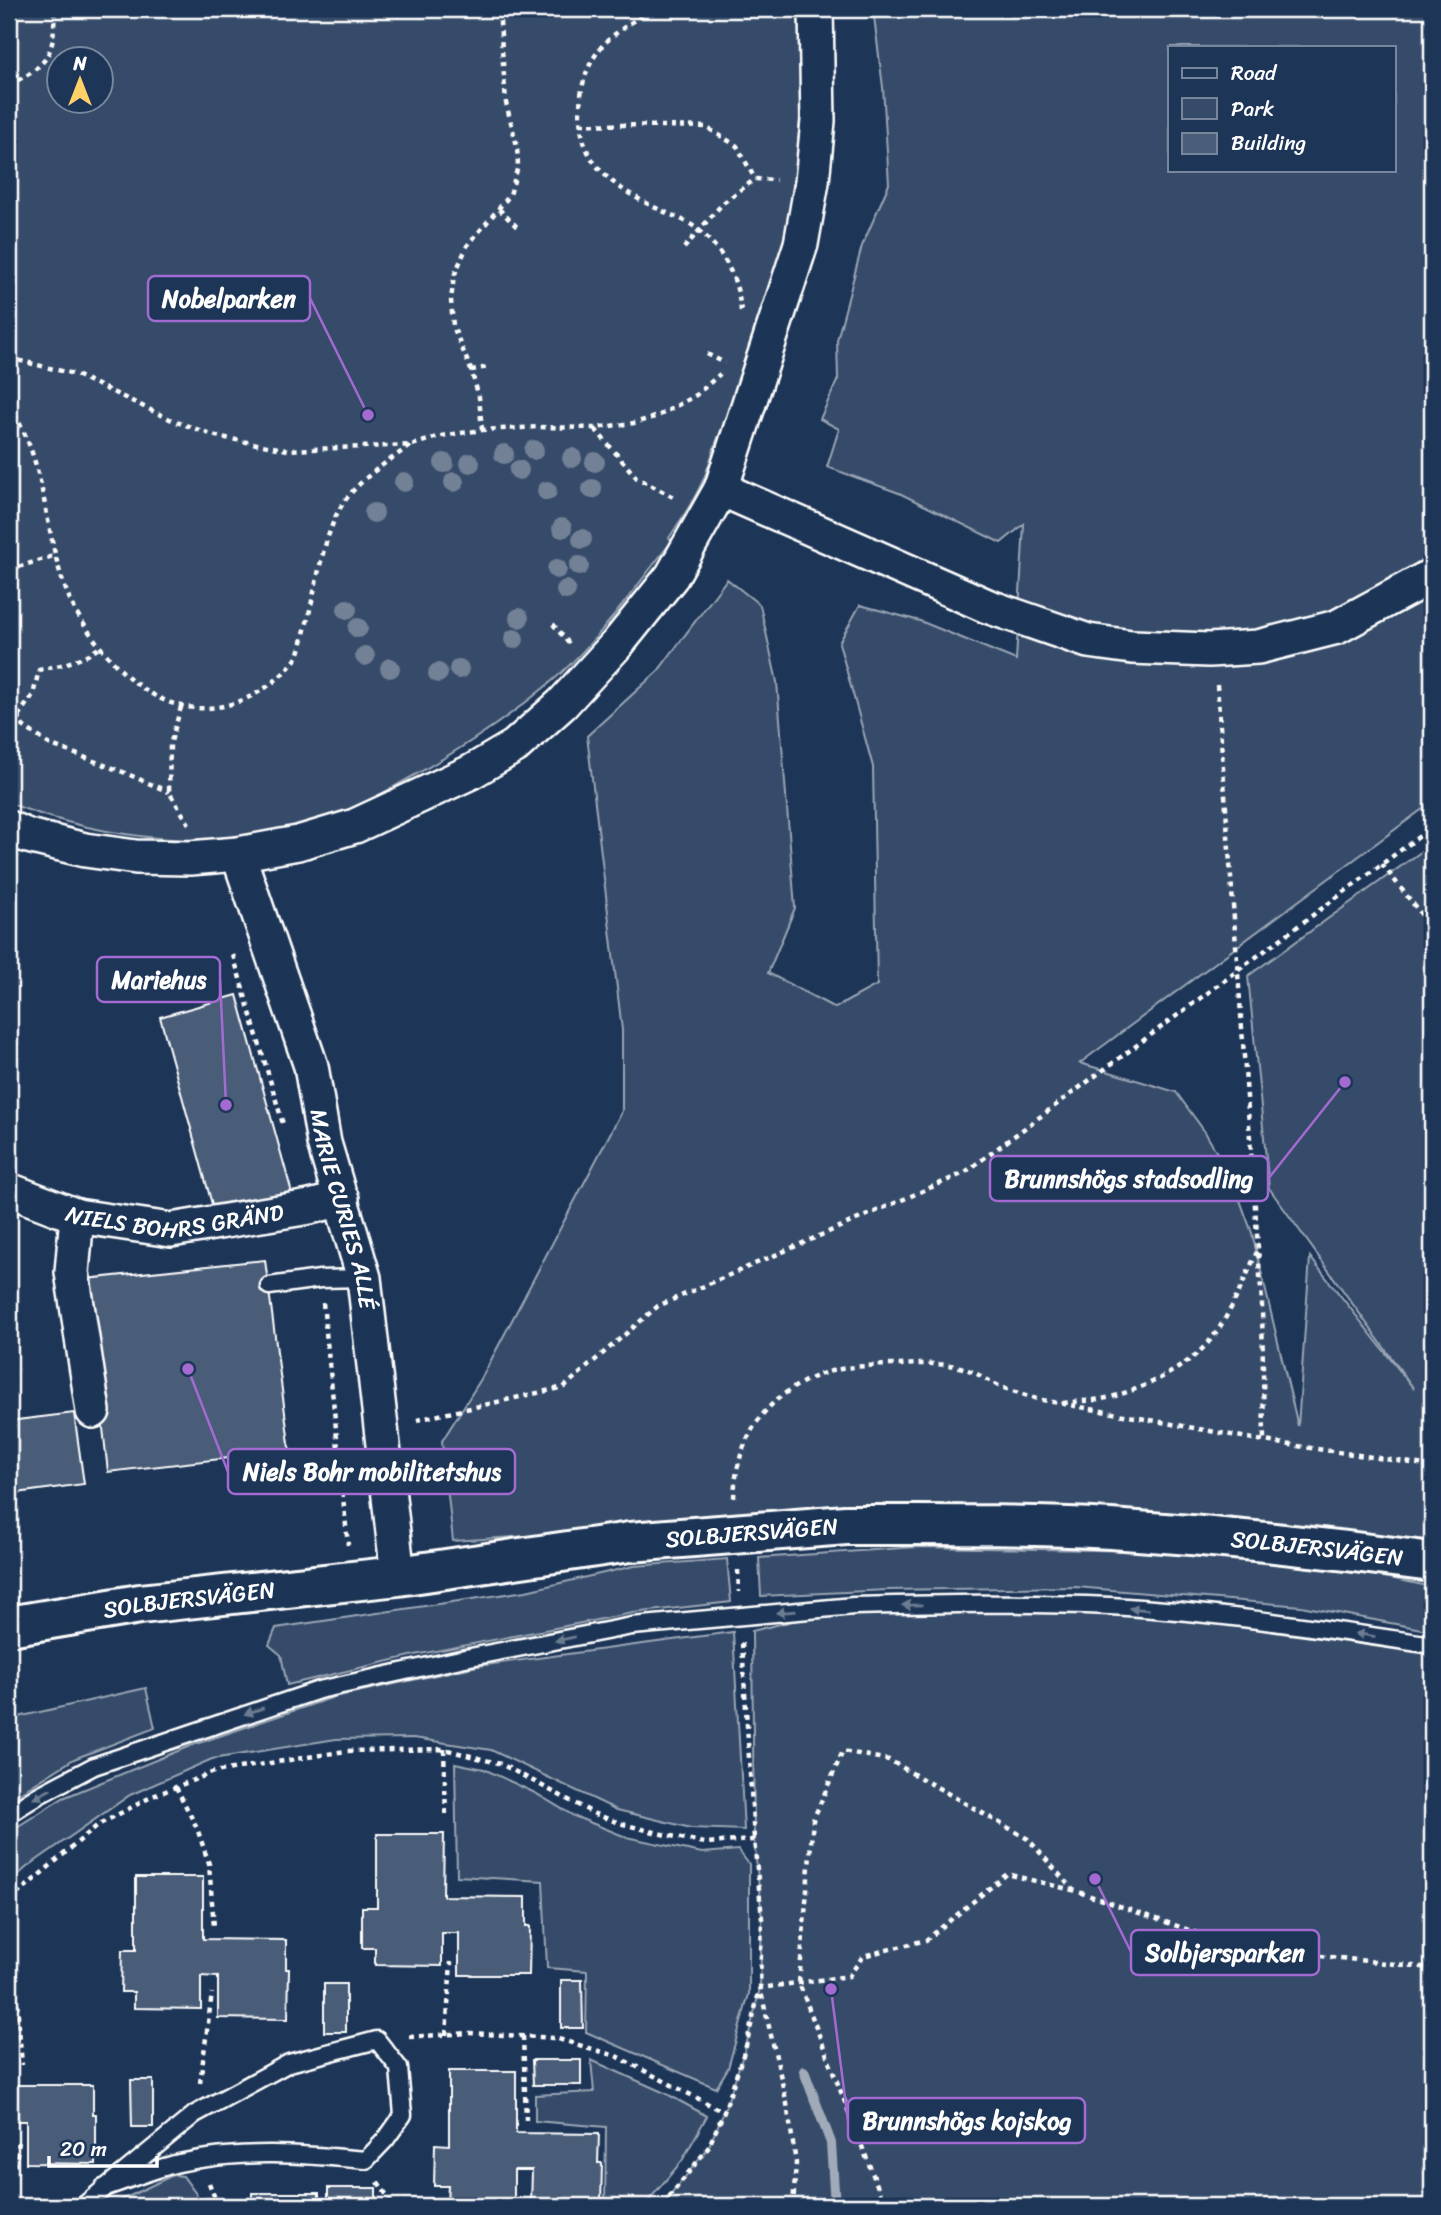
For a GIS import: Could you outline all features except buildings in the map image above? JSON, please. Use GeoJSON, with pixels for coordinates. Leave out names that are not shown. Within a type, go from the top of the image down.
{"type":"FeatureCollection","features":[{"type":"Feature","properties":{"kind":"main road","name":"SOLBJERSVÄGEN"},"geometry":{"type":"LineString","coordinates":[[9,1626],[140,1604],[398,1576],[630,1542],[846,1525],[998,1525],[1110,1529],[1314,1545],[1432,1562]]}},
{"type":"Feature","properties":{"kind":"main road","name":"SOLBJERSVÄGEN"},"geometry":{"type":"LineString","coordinates":[[9,1615],[76,1613]]}},
{"type":"Feature","properties":{"kind":"street"},"geometry":{"type":"LineString","coordinates":[[9,828],[28,836],[85,850],[136,857],[190,858],[238,854],[298,843],[355,826],[471,772],[515,746],[562,704],[626,634],[672,576],[715,501],[801,244],[812,183],[818,121],[816,9]]}},
{"type":"Feature","properties":{"kind":"street"},"geometry":{"type":"LineString","coordinates":[[715,501],[987,606],[1088,641],[1132,647],[1209,650],[1258,647],[1338,627],[1429,577]]}},
{"type":"Feature","properties":{"kind":"street","name":"MARIE CURIES ALLÉ"},"geometry":{"type":"LineString","coordinates":[[238,854],[311,1066],[324,1143],[364,1278],[398,1576]]}},
{"type":"Feature","properties":{"kind":"street","name":"NIELS BOHRS GRÄND"},"geometry":{"type":"LineString","coordinates":[[9,1190],[77,1216],[171,1230],[310,1207],[342,1199]]}},
{"type":"Feature","properties":{"kind":"street"},"geometry":{"type":"LineString","coordinates":[[77,1216],[72,1272],[93,1411]]}},
{"type":"Feature","properties":{"kind":"lane"},"geometry":{"type":"LineString","coordinates":[[269,1286],[320,1279],[364,1278]]}},
{"type":"Feature","properties":{"kind":"lane"},"geometry":{"type":"LineString","coordinates":[[9,1814],[94,1766],[319,1690],[465,1658],[632,1626],[854,1606],[1109,1606],[1248,1618],[1432,1646]]}},
{"type":"Feature","properties":{"kind":"lane"},"geometry":{"type":"LineString","coordinates":[[83,2206],[103,2188],[195,2114],[289,2063],[377,2040],[399,2068],[403,2115],[386,2139],[366,2160],[285,2152],[223,2156],[177,2163],[103,2188]]}},
{"type":"Feature","properties":{"kind":"path"},"geometry":{"type":"LineString","coordinates":[[9,85],[27,76],[46,61],[53,44],[55,9]]}},
{"type":"Feature","properties":{"kind":"path"},"geometry":{"type":"LineString","coordinates":[[482,430],[479,397],[453,326],[451,300],[454,276],[467,246],[499,209],[515,183],[518,153],[506,103],[499,9]]}},
{"type":"Feature","properties":{"kind":"path"},"geometry":{"type":"LineString","coordinates":[[650,9],[606,42],[585,73],[581,91],[580,124],[584,141],[600,172],[625,190],[700,231],[717,248],[730,269],[737,288],[741,322]]}},
{"type":"Feature","properties":{"kind":"path"},"geometry":{"type":"LineString","coordinates":[[580,124],[706,127],[737,146],[755,179]]}},
{"type":"Feature","properties":{"kind":"path"},"geometry":{"type":"LineString","coordinates":[[684,248],[723,203],[755,179],[812,183]]}},
{"type":"Feature","properties":{"kind":"path"},"geometry":{"type":"LineString","coordinates":[[499,209],[519,229]]}},
{"type":"Feature","properties":{"kind":"path"},"geometry":{"type":"LineString","coordinates":[[9,358],[74,374],[174,421],[216,436],[288,450],[412,445],[441,436],[482,430],[594,428],[634,423],[658,416],[696,395],[715,381],[732,354]]}},
{"type":"Feature","properties":{"kind":"path"},"geometry":{"type":"LineString","coordinates":[[471,370],[489,367]]}},
{"type":"Feature","properties":{"kind":"path"},"geometry":{"type":"LineString","coordinates":[[9,406],[17,417],[36,460],[62,582],[80,618],[113,664],[142,689],[181,707],[225,708],[278,678],[297,659],[321,561],[336,516],[362,480],[412,445]]}},
{"type":"Feature","properties":{"kind":"path"},"geometry":{"type":"LineString","coordinates":[[594,428],[637,478],[661,492],[715,501]]}},
{"type":"Feature","properties":{"kind":"path"},"geometry":{"type":"LineString","coordinates":[[9,570],[56,555]]}},
{"type":"Feature","properties":{"kind":"path"},"geometry":{"type":"LineString","coordinates":[[19,716],[33,695],[39,670],[78,661],[100,647]]}},
{"type":"Feature","properties":{"kind":"path"},"geometry":{"type":"LineString","coordinates":[[1209,650],[1217,681],[1262,1303],[1264,1441]]}},
{"type":"Feature","properties":{"kind":"path"},"geometry":{"type":"LineString","coordinates":[[169,792],[170,745],[181,707]]}},
{"type":"Feature","properties":{"kind":"path"},"geometry":{"type":"LineString","coordinates":[[10,709],[19,716],[23,726],[49,744],[169,792],[189,823],[190,858]]}},
{"type":"Feature","properties":{"kind":"path"},"geometry":{"type":"LineString","coordinates":[[417,1420],[564,1387],[658,1306],[964,1173],[1432,827]]}},
{"type":"Feature","properties":{"kind":"path"},"geometry":{"type":"LineString","coordinates":[[1381,864],[1432,928]]}},
{"type":"Feature","properties":{"kind":"path"},"geometry":{"type":"LineString","coordinates":[[1058,1403],[1110,1397],[1148,1383],[1184,1364],[1214,1335],[1234,1301],[1257,1252]]}},
{"type":"Feature","properties":{"kind":"path"},"geometry":{"type":"LineString","coordinates":[[734,1500],[739,1453],[754,1425],[770,1407],[792,1389],[815,1376],[885,1365],[934,1364],[963,1368],[1037,1399],[1264,1441],[1432,1466]]}},
{"type":"Feature","properties":{"kind":"path"},"geometry":{"type":"LineString","coordinates":[[662,2206],[708,2148],[724,2112],[746,2046],[760,1988],[762,1918],[754,1840],[741,1633]]}},
{"type":"Feature","properties":{"kind":"path"},"geometry":{"type":"LineString","coordinates":[[9,1901],[98,1825],[153,1796],[214,1772],[346,1751],[444,1749],[501,1764],[595,1814],[619,1823],[705,1843],[754,1840]]}},
{"type":"Feature","properties":{"kind":"path"},"geometry":{"type":"LineString","coordinates":[[444,1749],[446,1818]]}},
{"type":"Feature","properties":{"kind":"path"},"geometry":{"type":"LineString","coordinates":[[885,2206],[799,1983],[813,1820],[843,1751],[889,1760],[1028,1839],[1073,1890]]}},
{"type":"Feature","properties":{"kind":"path"},"geometry":{"type":"LineString","coordinates":[[176,1787],[197,1828],[209,1864],[214,1927]]}},
{"type":"Feature","properties":{"kind":"path"},"geometry":{"type":"LineString","coordinates":[[760,1988],[849,1976],[863,1955],[926,1940],[1007,1874],[1073,1890],[1238,1947],[1432,1968]]}},
{"type":"Feature","properties":{"kind":"path"},"geometry":{"type":"LineString","coordinates":[[446,2035],[451,1962]]}},
{"type":"Feature","properties":{"kind":"path"},"geometry":{"type":"LineString","coordinates":[[9,1974],[18,2003],[22,2065]]}},
{"type":"Feature","properties":{"kind":"path"},"geometry":{"type":"LineString","coordinates":[[760,1988],[787,2104],[796,2163],[793,2206]]}},
{"type":"Feature","properties":{"kind":"path"},"geometry":{"type":"LineString","coordinates":[[195,2114],[212,1993]]}},
{"type":"Feature","properties":{"kind":"path"},"geometry":{"type":"LineString","coordinates":[[377,2040],[469,2033],[555,2038],[616,2056],[724,2112]]}},
{"type":"Feature","properties":{"kind":"path"},"geometry":{"type":"LineString","coordinates":[[523,2036],[526,2120]]}},
{"type":"Feature","properties":{"kind":"path"},"geometry":{"type":"LineString","coordinates":[[9,2174],[14,2171],[19,2142]]}},
{"type":"Feature","properties":{"kind":"green space"},"geometry":{"type":"Polygon","coordinates":[[[9,9],[797,9],[801,100],[793,192],[785,237],[762,326],[708,468],[669,538],[672,541],[575,660],[521,706],[460,748],[360,806],[321,822],[282,832],[203,840],[124,834],[46,816],[9,803],[9,9]]]}},
{"type":"Feature","properties":{"kind":"green space"},"geometry":{"type":"Polygon","coordinates":[[[873,9],[1432,9],[1432,802],[1080,1063],[1176,1092],[1205,1132],[1233,1181],[1252,1233],[1298,1426],[1310,1257],[1414,1389],[1269,1188],[1248,976],[1432,844],[1432,1550],[617,1530],[453,1541],[442,1441],[481,1379],[622,1111],[622,1030],[587,736],[658,671],[727,579],[760,605],[777,682],[795,908],[768,973],[835,1008],[877,985],[873,767],[839,643],[860,605],[920,621],[1016,660],[1024,524],[1001,543],[899,493],[827,467],[839,429],[820,419],[838,379],[837,340],[862,246],[889,184],[883,87],[873,9]]]}},
{"type":"Feature","properties":{"kind":"green space"},"geometry":{"type":"Polygon","coordinates":[[[917,1547],[1150,1551],[1362,1572],[1432,1587],[1432,1631],[1301,1606],[1076,1587],[888,1590],[761,1596],[759,1558],[917,1547]]]}},
{"type":"Feature","properties":{"kind":"green space"},"geometry":{"type":"Polygon","coordinates":[[[727,1559],[731,1602],[633,1613],[415,1655],[287,1685],[281,1655],[269,1645],[276,1628],[526,1591],[634,1566],[727,1559]]]}},
{"type":"Feature","properties":{"kind":"green space"},"geometry":{"type":"Polygon","coordinates":[[[854,1606],[1109,1606],[1432,1645],[1432,2206],[662,2206],[708,2148],[724,2112],[746,2046],[760,1988],[762,1918],[754,1840],[752,1631],[854,1606]]]}},
{"type":"Feature","properties":{"kind":"green space"},"geometry":{"type":"Polygon","coordinates":[[[733,1632],[744,1830],[691,1828],[617,1810],[491,1750],[414,1738],[336,1739],[212,1759],[130,1795],[27,1867],[9,1883],[9,1832],[63,1798],[190,1746],[334,1697],[478,1666],[733,1632]]]}},
{"type":"Feature","properties":{"kind":"green space"},"geometry":{"type":"Polygon","coordinates":[[[146,1688],[155,1728],[74,1759],[9,1800],[9,1719],[146,1688]]]}},
{"type":"Feature","properties":{"kind":"green space"},"geometry":{"type":"Polygon","coordinates":[[[455,1763],[484,1769],[535,1793],[574,1816],[626,1837],[702,1853],[738,1850],[749,1864],[749,1994],[728,2068],[716,2088],[586,2032],[587,1971],[547,1968],[543,1881],[457,1876],[455,1763]]]}},
{"type":"Feature","properties":{"kind":"green space"},"geometry":{"type":"Polygon","coordinates":[[[591,2060],[667,2094],[707,2116],[682,2161],[644,2206],[605,2206],[606,2127],[535,2121],[535,2095],[594,2092],[591,2060]]]}},
{"type":"Feature","properties":{"kind":"green space"},"geometry":{"type":"Polygon","coordinates":[[[173,2175],[183,2176],[196,2194],[198,2206],[109,2206],[173,2175]]]}},
{"type":"Feature","properties":{"kind":"waterway"},"geometry":{"type":"LineString","coordinates":[[804,2071],[831,2143],[835,2206]]}},
{"type":"Feature","properties":{"kind":"place","name":"Nobelparken"},"geometry":{"type":"Point","coordinates":[368,415]}},
{"type":"Feature","properties":{"kind":"place","name":"Brunnshögs stadsodling"},"geometry":{"type":"Point","coordinates":[1345,1082]}},
{"type":"Feature","properties":{"kind":"place","name":"Mariehus"},"geometry":{"type":"Point","coordinates":[226,1105]}},
{"type":"Feature","properties":{"kind":"place","name":"Niels Bohr mobilitetshus"},"geometry":{"type":"Point","coordinates":[188,1369]}},
{"type":"Feature","properties":{"kind":"place","name":"Solbjersparken"},"geometry":{"type":"Point","coordinates":[1095,1879]}},
{"type":"Feature","properties":{"kind":"place","name":"Brunnshögs kojskog"},"geometry":{"type":"Point","coordinates":[831,1989]}}]}
